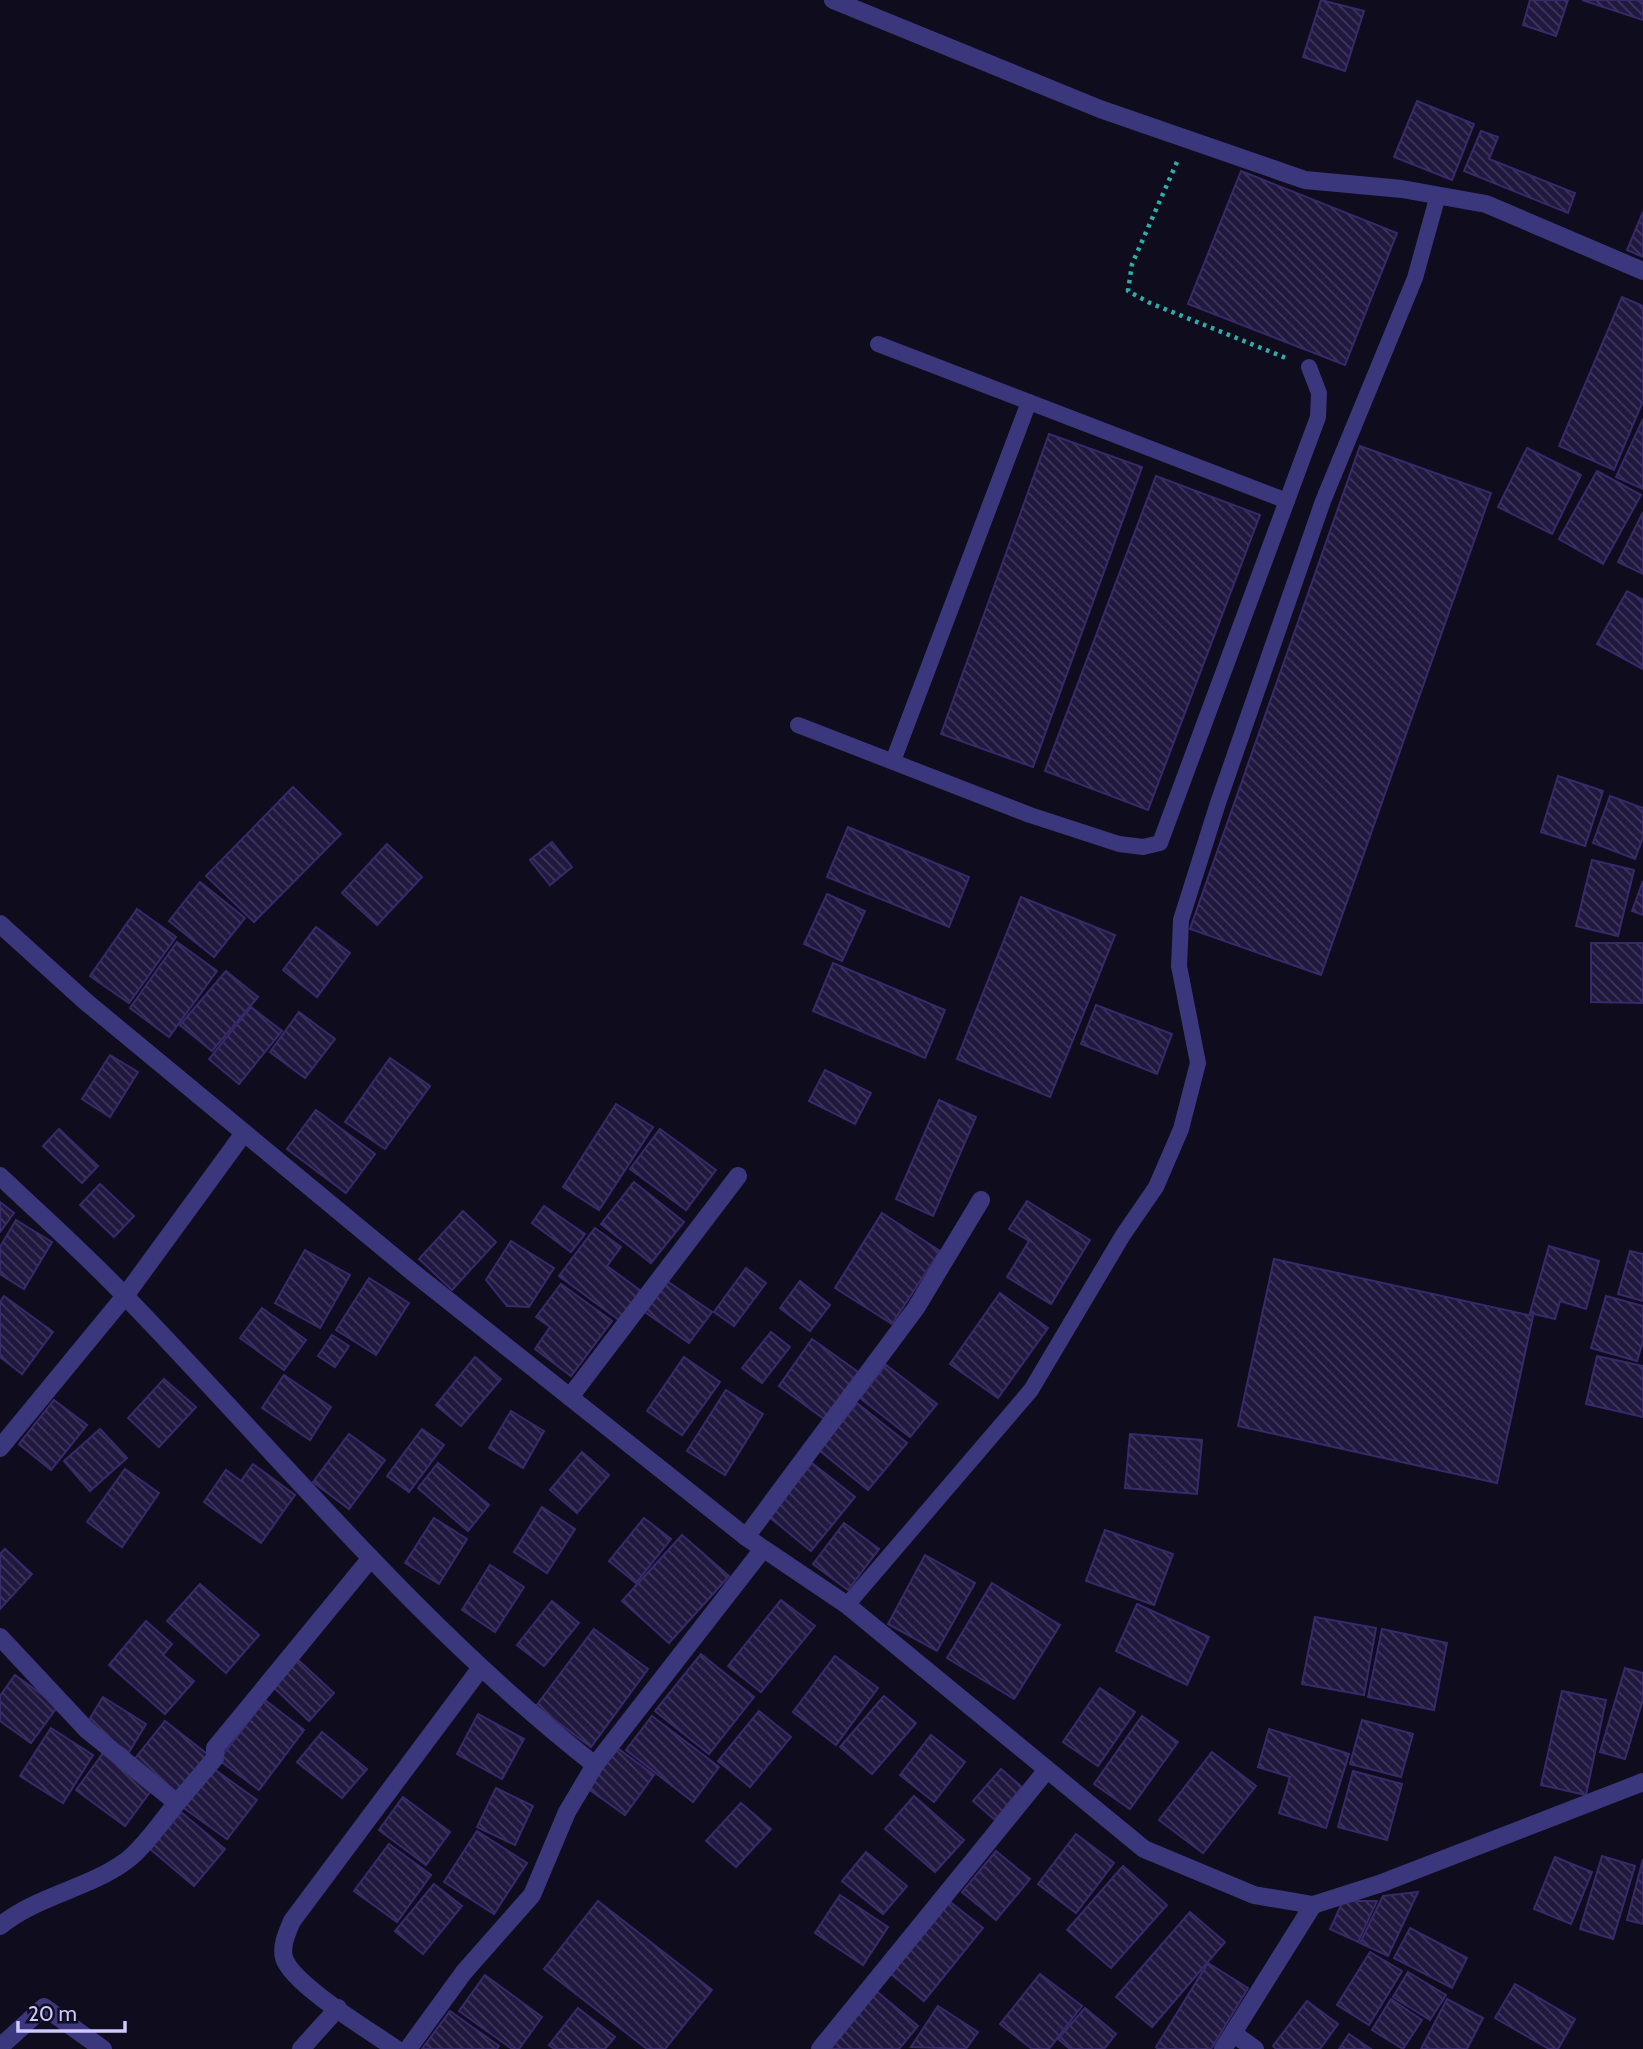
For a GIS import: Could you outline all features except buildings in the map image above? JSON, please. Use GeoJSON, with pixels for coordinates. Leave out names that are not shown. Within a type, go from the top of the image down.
{"type":"FeatureCollection","features":[{"type":"Feature","properties":{"kind":"street"},"geometry":{"type":"LineString","coordinates":[[833,0],[1100,109],[1305,180],[1437,195],[1486,204],[1643,271]]}},
{"type":"Feature","properties":{"kind":"street"},"geometry":{"type":"LineString","coordinates":[[0,923],[85,1001],[570,1397],[746,1537],[847,1605],[1144,1849],[1254,1895],[1313,1905],[1382,1883],[1643,1782]]}},
{"type":"Feature","properties":{"kind":"street"},"geometry":{"type":"LineString","coordinates":[[0,1448],[125,1296],[244,1133]]}},
{"type":"Feature","properties":{"kind":"street"},"geometry":{"type":"LineString","coordinates":[[0,1176],[125,1296],[370,1558],[480,1669],[595,1765]]}},
{"type":"Feature","properties":{"kind":"street"},"geometry":{"type":"LineString","coordinates":[[570,1397],[738,1176]]}},
{"type":"Feature","properties":{"kind":"street"},"geometry":{"type":"LineString","coordinates":[[746,1537],[916,1308],[981,1200]]}},
{"type":"Feature","properties":{"kind":"street"},"geometry":{"type":"LineString","coordinates":[[408,2049],[464,1972],[532,1895],[567,1812],[595,1765],[763,1549]]}},
{"type":"Feature","properties":{"kind":"street"},"geometry":{"type":"LineString","coordinates":[[0,1926],[14,1914],[69,1892],[127,1860],[215,1758],[215,1748],[370,1558]]}},
{"type":"Feature","properties":{"kind":"street"},"geometry":{"type":"LineString","coordinates":[[0,1637],[87,1730],[177,1803]]}},
{"type":"Feature","properties":{"kind":"street"},"geometry":{"type":"LineString","coordinates":[[396,2049],[297,1979],[285,1960],[283,1946],[292,1922],[480,1669]]}},
{"type":"Feature","properties":{"kind":"street"},"geometry":{"type":"LineString","coordinates":[[820,2049],[1046,1771]]}},
{"type":"Feature","properties":{"kind":"street"},"geometry":{"type":"LineString","coordinates":[[1223,2049],[1313,1905]]}},
{"type":"Feature","properties":{"kind":"street"},"geometry":{"type":"LineString","coordinates":[[0,2047],[44,2007],[103,2049]]}},
{"type":"Feature","properties":{"kind":"street"},"geometry":{"type":"LineString","coordinates":[[301,2049],[338,2008]]}},
{"type":"Feature","properties":{"kind":"street"},"geometry":{"type":"LineString","coordinates":[[1234,2034],[1255,2049]]}},
{"type":"Feature","properties":{"kind":"lane"},"geometry":{"type":"LineString","coordinates":[[847,1605],[1031,1390],[1123,1235],[1156,1187],[1181,1129],[1198,1063],[1179,966],[1181,920],[1218,803],[1323,501],[1415,278],[1437,195]]}},
{"type":"Feature","properties":{"kind":"lane"},"geometry":{"type":"LineString","coordinates":[[878,344],[1287,501]]}},
{"type":"Feature","properties":{"kind":"lane"},"geometry":{"type":"LineString","coordinates":[[798,725],[1030,815],[1119,844],[1143,847],[1160,843],[1318,417],[1319,393],[1308,367]]}},
{"type":"Feature","properties":{"kind":"lane"},"geometry":{"type":"LineString","coordinates":[[893,761],[1029,402]]}},
{"type":"Feature","properties":{"kind":"path"},"geometry":{"type":"LineString","coordinates":[[1187,139],[1132,264],[1128,290],[1150,303],[1308,367]]}}]}
